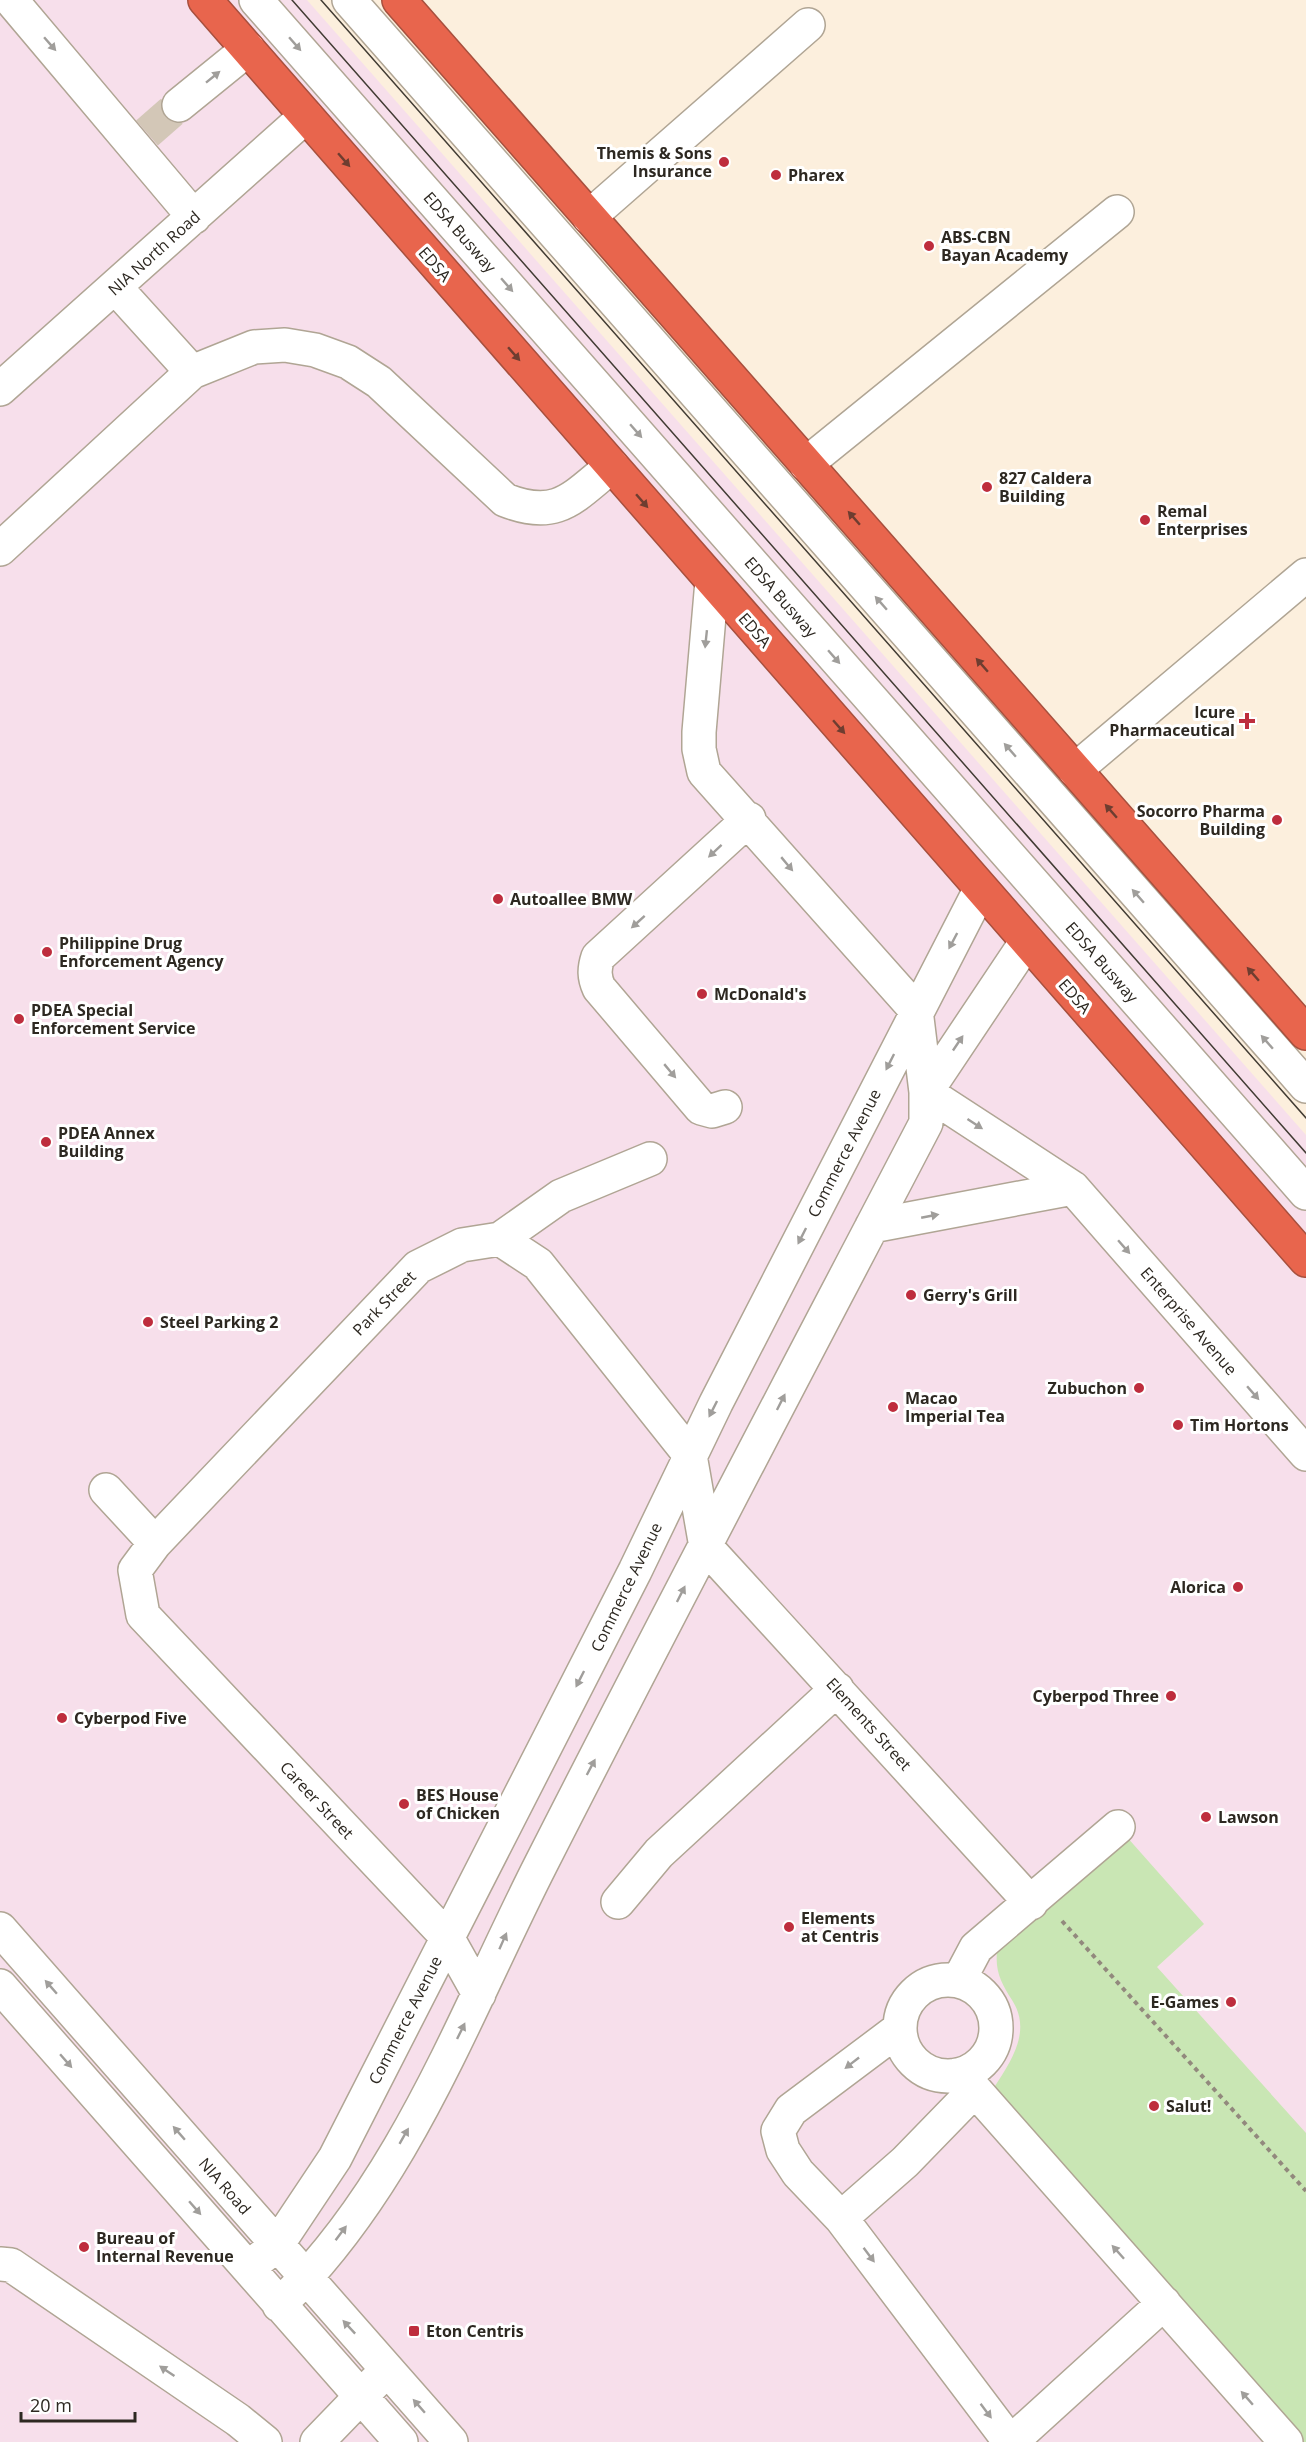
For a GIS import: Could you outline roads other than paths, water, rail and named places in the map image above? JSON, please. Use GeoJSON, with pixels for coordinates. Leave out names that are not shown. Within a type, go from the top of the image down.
{"type":"FeatureCollection","features":[{"type":"Feature","properties":{"kind":"highway","name":"EDSA"},"geometry":{"type":"LineString","coordinates":[[205,0],[980,890],[1027,940],[1306,1260]]}},
{"type":"Feature","properties":{"kind":"highway"},"geometry":{"type":"LineString","coordinates":[[399,0],[1306,1033]]}},
{"type":"Feature","properties":{"kind":"street"},"geometry":{"type":"LineString","coordinates":[[11,0],[141,139],[194,217]]}},
{"type":"Feature","properties":{"kind":"street","name":"EDSA Busway"},"geometry":{"type":"LineString","coordinates":[[256,0],[1306,1193]]}},
{"type":"Feature","properties":{"kind":"street"},"geometry":{"type":"LineString","coordinates":[[349,0],[1306,1086]]}},
{"type":"Feature","properties":{"kind":"street"},"geometry":{"type":"LineString","coordinates":[[589,217],[808,25]]}},
{"type":"Feature","properties":{"kind":"street"},"geometry":{"type":"LineString","coordinates":[[179,105],[248,49]]}},
{"type":"Feature","properties":{"kind":"street","name":"NIA North Road"},"geometry":{"type":"LineString","coordinates":[[0,389],[116,288],[306,116]]}},
{"type":"Feature","properties":{"kind":"street"},"geometry":{"type":"LineString","coordinates":[[806,464],[1117,212]]}},
{"type":"Feature","properties":{"kind":"street"},"geometry":{"type":"LineString","coordinates":[[116,288],[192,372]]}},
{"type":"Feature","properties":{"kind":"street"},"geometry":{"type":"LineString","coordinates":[[0,549],[192,372],[254,347],[285,345],[315,350],[348,362],[379,382],[505,500],[525,508],[542,510],[561,504],[612,466]]}},
{"type":"Feature","properties":{"kind":"street"},"geometry":{"type":"LineString","coordinates":[[1075,770],[1306,575]]}},
{"type":"Feature","properties":{"kind":"street"},"geometry":{"type":"LineString","coordinates":[[279,2305],[306,2279],[375,2187],[443,2068],[541,1864],[926,1123],[926,1092],[916,1010],[856,945],[749,819],[704,772],[699,749],[703,665],[712,581]]}},
{"type":"Feature","properties":{"kind":"street"},"geometry":{"type":"LineString","coordinates":[[724,1107],[712,1111],[701,1108],[599,988],[595,968],[598,957],[749,819]]}},
{"type":"Feature","properties":{"kind":"street","name":"Commerce Avenue"},"geometry":{"type":"LineString","coordinates":[[248,2268],[277,2245],[335,2158],[635,1571],[690,1455],[916,1010],[980,890]]}},
{"type":"Feature","properties":{"kind":"street"},"geometry":{"type":"LineString","coordinates":[[926,1092],[1027,940]]}},
{"type":"Feature","properties":{"kind":"street","name":"Enterprise Avenue"},"geometry":{"type":"LineString","coordinates":[[926,1092],[1073,1188],[1306,1454]]}},
{"type":"Feature","properties":{"kind":"street"},"geometry":{"type":"LineString","coordinates":[[650,1159],[561,1196],[500,1239],[538,1264],[690,1455],[706,1547]]}},
{"type":"Feature","properties":{"kind":"street"},"geometry":{"type":"LineString","coordinates":[[872,1226],[1073,1188]]}},
{"type":"Feature","properties":{"kind":"street","name":"Park Street"},"geometry":{"type":"LineString","coordinates":[[143,1615],[135,1570],[154,1543],[418,1267],[462,1245],[500,1239]]}},
{"type":"Feature","properties":{"kind":"street"},"geometry":{"type":"LineString","coordinates":[[106,1490],[154,1543]]}},
{"type":"Feature","properties":{"kind":"street","name":"Elements Street"},"geometry":{"type":"LineString","coordinates":[[706,1547],[1030,1903]]}},
{"type":"Feature","properties":{"kind":"street","name":"Career Street"},"geometry":{"type":"LineString","coordinates":[[143,1615],[447,1937],[479,1994]]}},
{"type":"Feature","properties":{"kind":"street"},"geometry":{"type":"LineString","coordinates":[[618,1902],[659,1853],[837,1689]]}},
{"type":"Feature","properties":{"kind":"street"},"geometry":{"type":"LineString","coordinates":[[959,1980],[976,1948],[1118,1827]]}},
{"type":"Feature","properties":{"kind":"street","name":"NIA Road"},"geometry":{"type":"LineString","coordinates":[[0,1929],[451,2442]]}},
{"type":"Feature","properties":{"kind":"street"},"geometry":{"type":"LineString","coordinates":[[842,2218],[905,2162],[966,2083],[972,2070],[985,2060],[993,2045],[996,2029],[994,2013],[986,1998],[974,1987],[959,1980],[941,1980],[925,1985],[911,1996],[902,2012],[899,2029],[904,2049],[917,2066],[936,2075],[966,2083],[1286,2442]]}},
{"type":"Feature","properties":{"kind":"street"},"geometry":{"type":"LineString","coordinates":[[0,1986],[401,2442]]}},
{"type":"Feature","properties":{"kind":"street"},"geometry":{"type":"LineString","coordinates":[[899,2029],[791,2110],[778,2131],[783,2150],[798,2173],[842,2218],[1010,2442],[1164,2303]]}},
{"type":"Feature","properties":{"kind":"street"},"geometry":{"type":"LineString","coordinates":[[0,2264],[11,2265],[238,2420],[265,2442]]}},
{"type":"Feature","properties":{"kind":"street"},"geometry":{"type":"LineString","coordinates":[[317,2442],[360,2395],[388,2371]]}},
{"type":"Feature","properties":{"kind":"tunnel"},"geometry":{"type":"LineString","coordinates":[[147,133],[179,105]]}},
{"type":"Feature","properties":{"kind":"tram line"},"geometry":{"type":"LineString","coordinates":[[292,0],[1306,1153]]}},
{"type":"Feature","properties":{"kind":"tram line"},"geometry":{"type":"LineString","coordinates":[[321,0],[1306,1118]]}},
{"type":"Feature","properties":{"kind":"place","name":"Themis & Sons Insurance"},"geometry":{"type":"Point","coordinates":[724,162]}},
{"type":"Feature","properties":{"kind":"place","name":"Pharex"},"geometry":{"type":"Point","coordinates":[776,175]}},
{"type":"Feature","properties":{"kind":"place","name":"ABS-CBN Bayan Academy"},"geometry":{"type":"Point","coordinates":[929,246]}},
{"type":"Feature","properties":{"kind":"place","name":"827 Caldera Building"},"geometry":{"type":"Point","coordinates":[987,487]}},
{"type":"Feature","properties":{"kind":"place","name":"Remal Enterprises"},"geometry":{"type":"Point","coordinates":[1145,520]}},
{"type":"Feature","properties":{"kind":"place","name":"Icure Pharmaceutical"},"geometry":{"type":"Point","coordinates":[1247,721]}},
{"type":"Feature","properties":{"kind":"place","name":"Socorro Pharma Building"},"geometry":{"type":"Point","coordinates":[1277,820]}},
{"type":"Feature","properties":{"kind":"place","name":"Autoallee BMW"},"geometry":{"type":"Point","coordinates":[498,899]}},
{"type":"Feature","properties":{"kind":"place","name":"Philippine Drug Enforcement Agency"},"geometry":{"type":"Point","coordinates":[47,952]}},
{"type":"Feature","properties":{"kind":"place","name":"McDonald's"},"geometry":{"type":"Point","coordinates":[702,994]}},
{"type":"Feature","properties":{"kind":"place","name":"PDEA Special Enforcement Service"},"geometry":{"type":"Point","coordinates":[19,1019]}},
{"type":"Feature","properties":{"kind":"place","name":"PDEA Annex Building"},"geometry":{"type":"Point","coordinates":[46,1142]}},
{"type":"Feature","properties":{"kind":"place","name":"Gerry's Grill"},"geometry":{"type":"Point","coordinates":[911,1295]}},
{"type":"Feature","properties":{"kind":"place","name":"Steel Parking 2"},"geometry":{"type":"Point","coordinates":[148,1322]}},
{"type":"Feature","properties":{"kind":"place","name":"Zubuchon"},"geometry":{"type":"Point","coordinates":[1139,1388]}},
{"type":"Feature","properties":{"kind":"place","name":"Macao Imperial Tea"},"geometry":{"type":"Point","coordinates":[893,1407]}},
{"type":"Feature","properties":{"kind":"place","name":"Tim Hortons"},"geometry":{"type":"Point","coordinates":[1178,1425]}},
{"type":"Feature","properties":{"kind":"place","name":"Alorica"},"geometry":{"type":"Point","coordinates":[1238,1587]}},
{"type":"Feature","properties":{"kind":"place","name":"Cyberpod Three"},"geometry":{"type":"Point","coordinates":[1171,1696]}},
{"type":"Feature","properties":{"kind":"place","name":"Cyberpod Five"},"geometry":{"type":"Point","coordinates":[62,1718]}},
{"type":"Feature","properties":{"kind":"place","name":"BES House of Chicken"},"geometry":{"type":"Point","coordinates":[404,1804]}},
{"type":"Feature","properties":{"kind":"place","name":"Lawson"},"geometry":{"type":"Point","coordinates":[1206,1817]}},
{"type":"Feature","properties":{"kind":"place","name":"Elements at Centris"},"geometry":{"type":"Point","coordinates":[789,1927]}},
{"type":"Feature","properties":{"kind":"place","name":"E-Games"},"geometry":{"type":"Point","coordinates":[1231,2002]}},
{"type":"Feature","properties":{"kind":"place","name":"Salut!"},"geometry":{"type":"Point","coordinates":[1154,2106]}},
{"type":"Feature","properties":{"kind":"place","name":"Bureau of Internal Revenue"},"geometry":{"type":"Point","coordinates":[84,2247]}},
{"type":"Feature","properties":{"kind":"place","name":"Eton Centris"},"geometry":{"type":"Point","coordinates":[414,2331]}}]}
